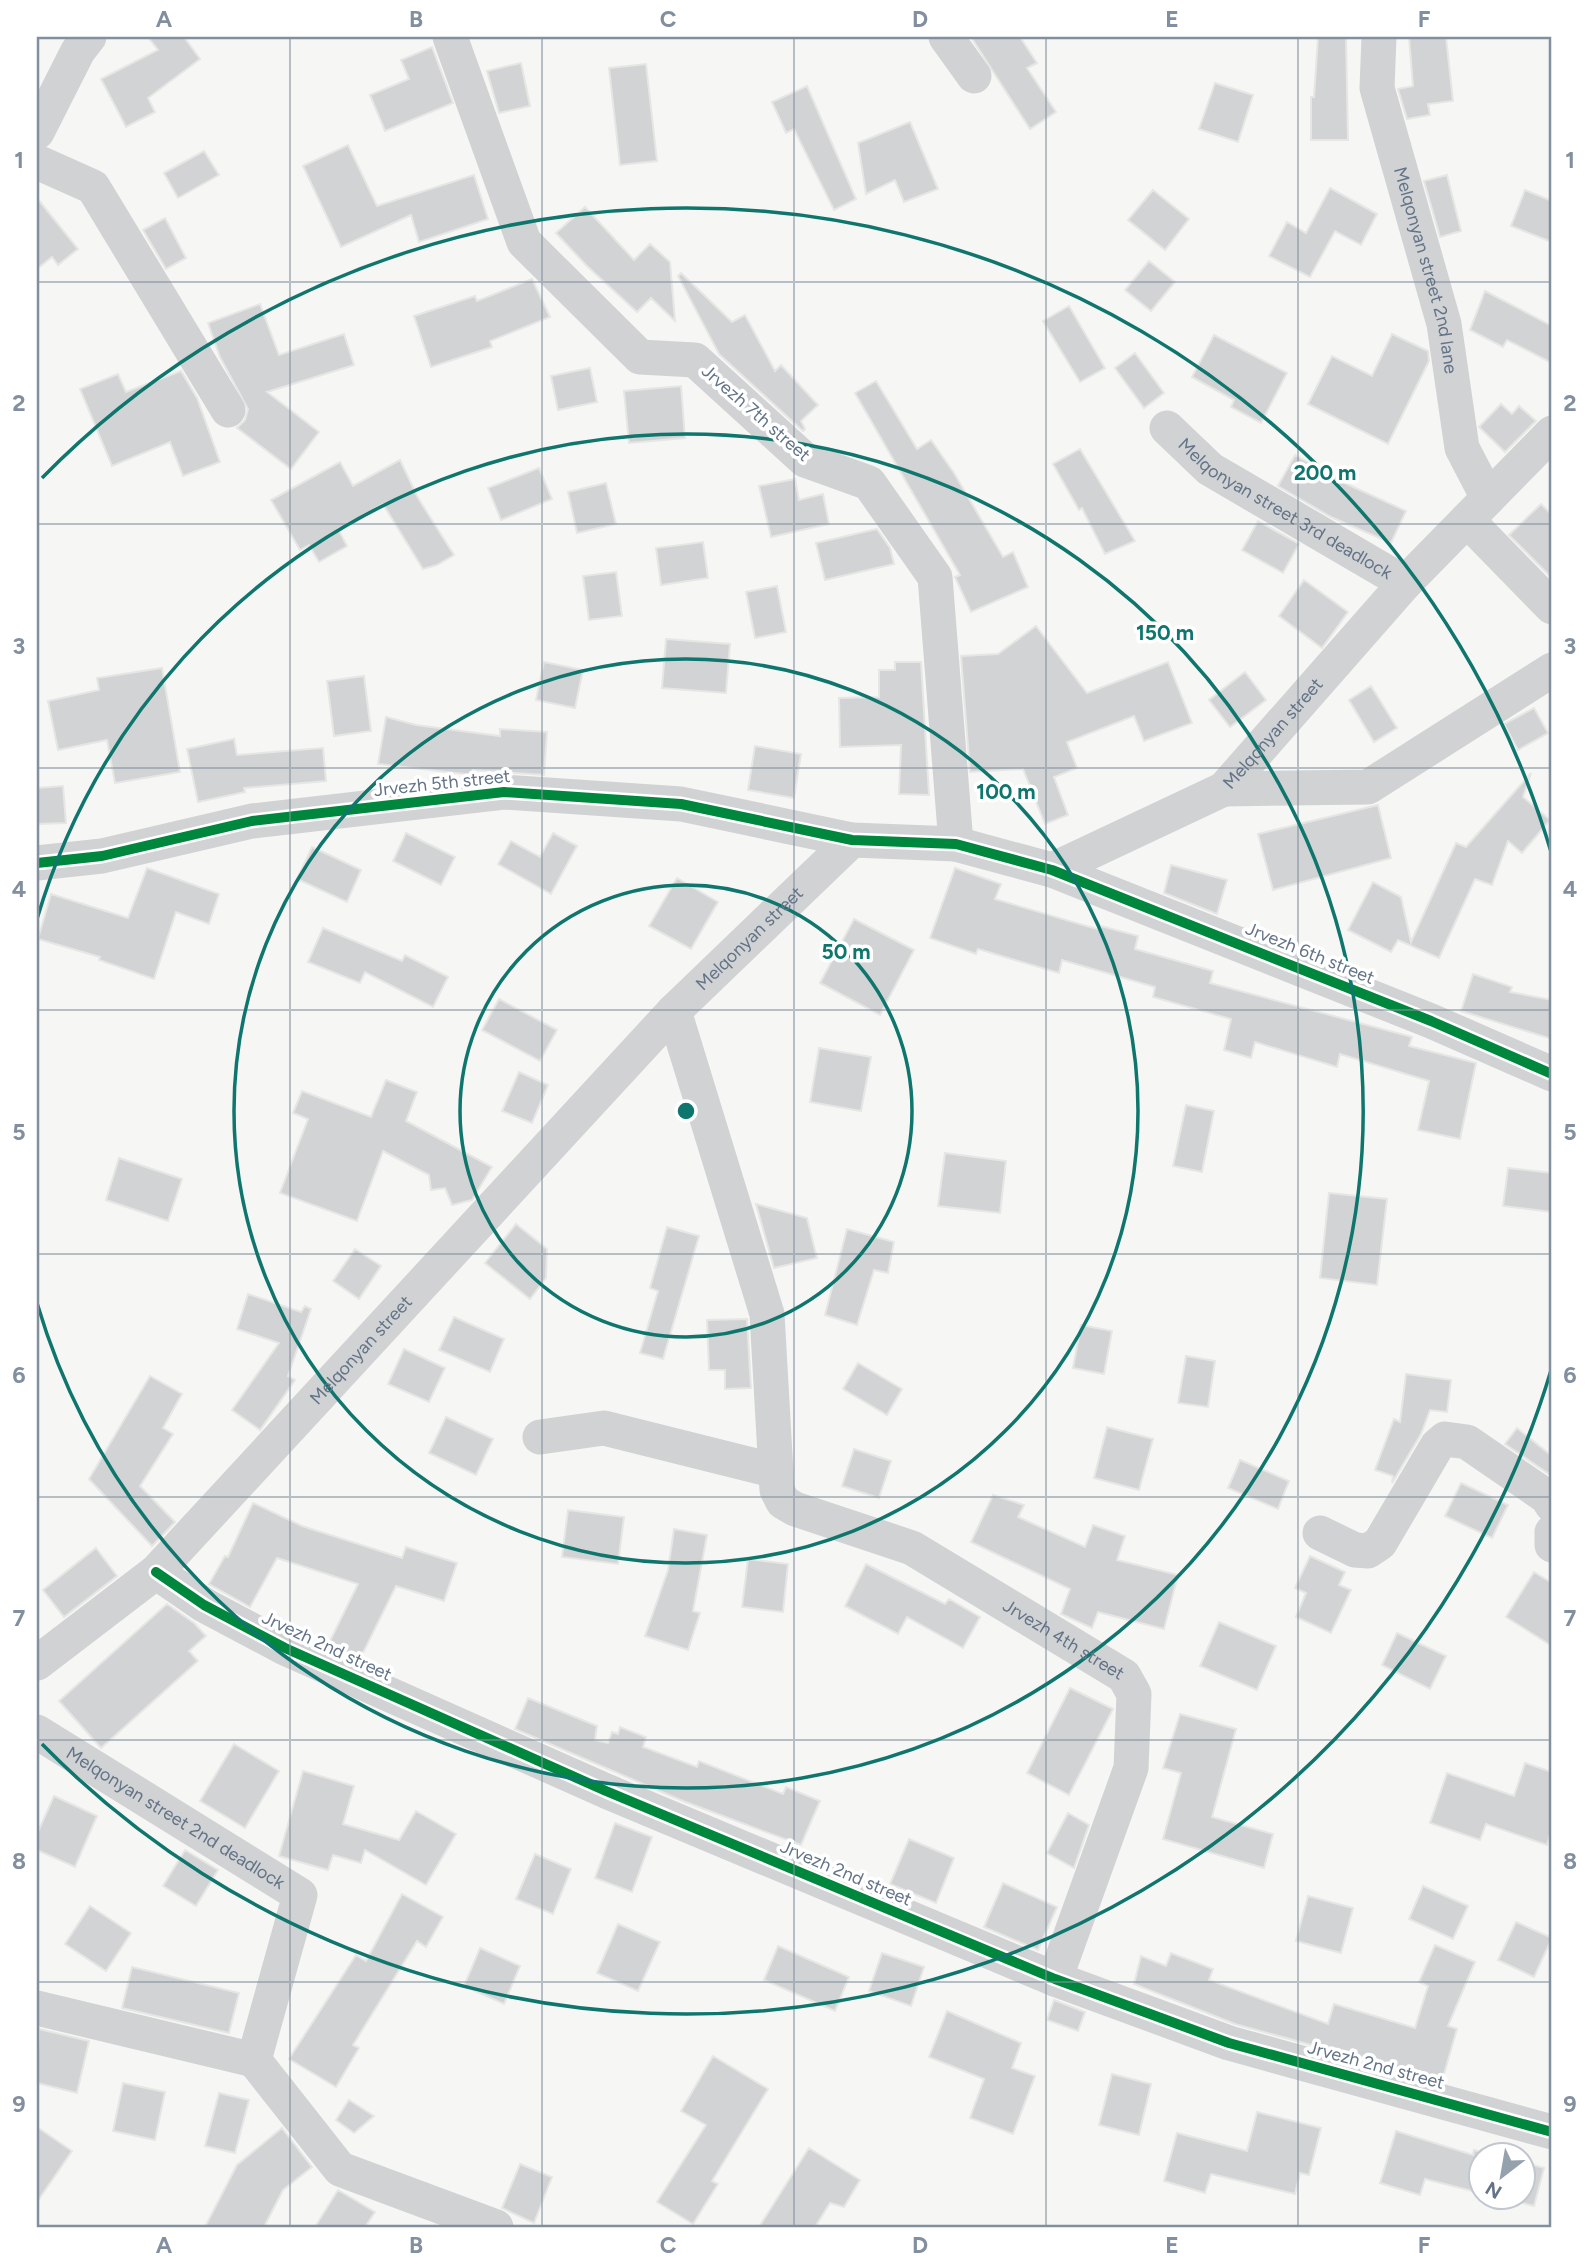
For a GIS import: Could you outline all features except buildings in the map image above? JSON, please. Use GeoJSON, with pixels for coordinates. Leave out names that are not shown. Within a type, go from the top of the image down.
{"type":"FeatureCollection","features":[{"type":"Feature","properties":{"kind":"street","name":"Jrvezh 7th street"},"geometry":{"type":"LineString","coordinates":[[450,37],[524,242],[640,357],[695,360],[805,460],[869,483],[935,577],[956,844]]}},
{"type":"Feature","properties":{"kind":"street"},"geometry":{"type":"LineString","coordinates":[[946,37],[974,76]]}},
{"type":"Feature","properties":{"kind":"street","name":"Melqonyan street 2nd lane"},"geometry":{"type":"LineString","coordinates":[[1379,37],[1377,88],[1444,324],[1462,448],[1477,509],[1552,607]]}},
{"type":"Feature","properties":{"kind":"street"},"geometry":{"type":"LineString","coordinates":[[37,132],[78,42]]}},
{"type":"Feature","properties":{"kind":"street"},"geometry":{"type":"LineString","coordinates":[[37,162],[93,187],[228,410]]}},
{"type":"Feature","properties":{"kind":"street","name":"Melqonyan street 3rd deadlock"},"geometry":{"type":"LineString","coordinates":[[1167,428],[1210,470],[1405,583]]}},
{"type":"Feature","properties":{"kind":"street","name":"Melqonyan street"},"geometry":{"type":"LineString","coordinates":[[1052,870],[1224,789],[1405,583],[1552,433]]}},
{"type":"Feature","properties":{"kind":"street"},"geometry":{"type":"LineString","coordinates":[[1224,789],[1368,787],[1551,677]]}},
{"type":"Feature","properties":{"kind":"street","name":"Jrvezh 5th street"},"geometry":{"type":"LineString","coordinates":[[37,863],[102,856],[252,821],[504,792],[681,804],[852,840]]}},
{"type":"Feature","properties":{"kind":"street"},"geometry":{"type":"LineString","coordinates":[[852,840],[956,844],[1052,870]]}},
{"type":"Feature","properties":{"kind":"street","name":"Melqonyan street"},"geometry":{"type":"LineString","coordinates":[[37,1663],[156,1572],[674,1012],[852,840]]}},
{"type":"Feature","properties":{"kind":"street","name":"Jrvezh 6th street"},"geometry":{"type":"LineString","coordinates":[[1052,870],[1431,1021],[1552,1074]]}},
{"type":"Feature","properties":{"kind":"street","name":"Jrvezh 4th street"},"geometry":{"type":"LineString","coordinates":[[674,1012],[767,1314],[777,1490],[783,1502],[795,1509],[912,1548],[1124,1676],[1132,1685],[1134,1695],[1131,1768],[1055,1979]]}},
{"type":"Feature","properties":{"kind":"street"},"geometry":{"type":"LineString","coordinates":[[540,1437],[604,1428],[776,1471]]}},
{"type":"Feature","properties":{"kind":"street"},"geometry":{"type":"LineString","coordinates":[[1320,1533],[1355,1550],[1368,1551],[1380,1543],[1437,1446],[1444,1439],[1467,1442],[1547,1497],[1552,1505]]}},
{"type":"Feature","properties":{"kind":"street"},"geometry":{"type":"LineString","coordinates":[[1552,1532],[1552,1545]]}},
{"type":"Feature","properties":{"kind":"street","name":"Jrvezh 2nd street"},"geometry":{"type":"LineString","coordinates":[[156,1572],[204,1605],[298,1653],[606,1791],[1055,1979],[1229,2043],[1552,2132]]}},
{"type":"Feature","properties":{"kind":"street","name":"Melqonyan street 2nd deadlock"},"geometry":{"type":"LineString","coordinates":[[37,1732],[300,1895],[254,2060]]}},
{"type":"Feature","properties":{"kind":"street"},"geometry":{"type":"LineString","coordinates":[[37,2008],[254,2060],[340,2169],[496,2227]]}},
{"type":"Feature","properties":{"kind":"cycle path"},"geometry":{"type":"LineString","coordinates":[[37,863],[102,856],[252,821],[504,792],[681,804],[852,840],[956,844],[1052,870],[1431,1021],[1552,1074]]}},
{"type":"Feature","properties":{"kind":"cycle path"},"geometry":{"type":"LineString","coordinates":[[156,1572],[204,1605],[285,1648],[606,1791],[1055,1979],[1229,2043],[1552,2132]]}}]}
